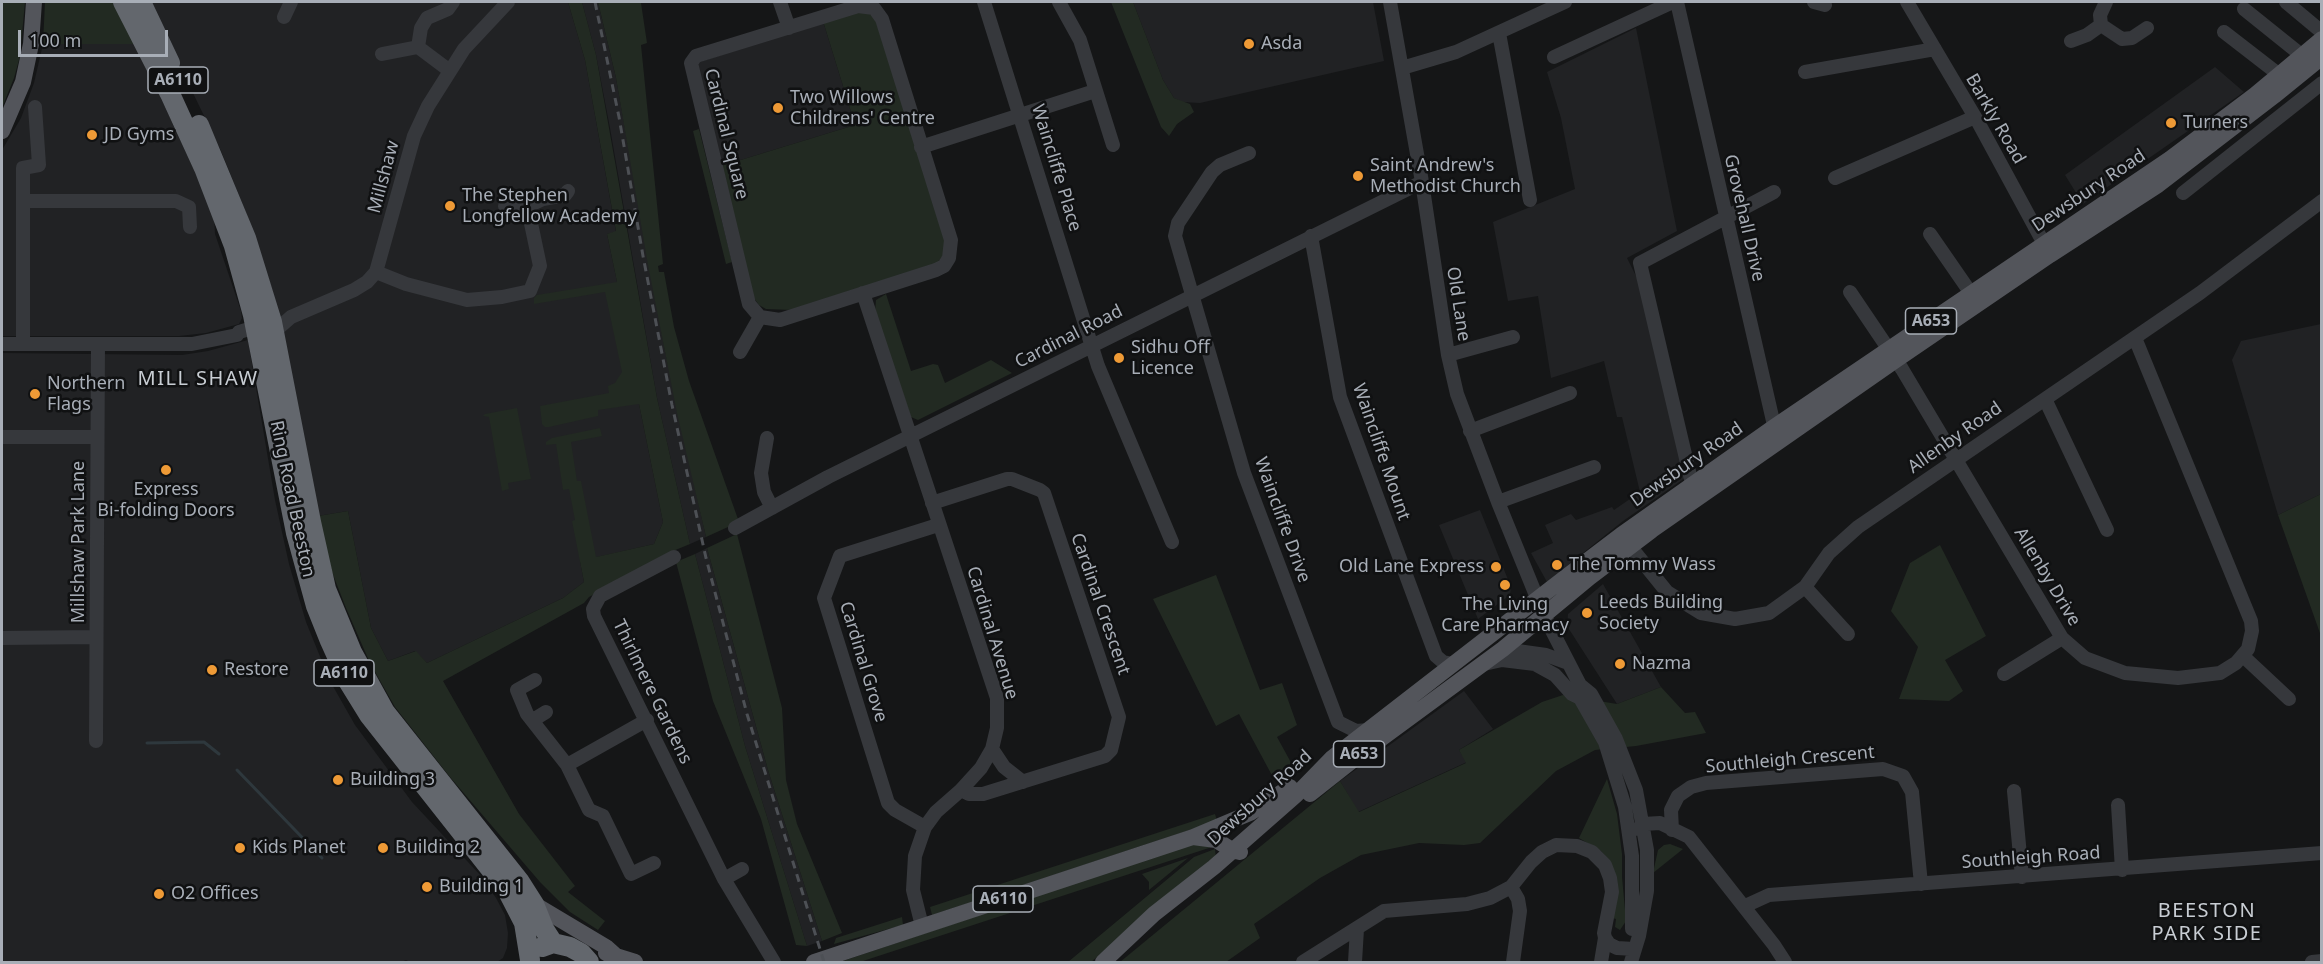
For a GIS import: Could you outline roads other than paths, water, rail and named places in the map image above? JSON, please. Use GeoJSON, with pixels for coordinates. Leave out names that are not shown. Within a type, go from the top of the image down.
{"type":"FeatureCollection","features":[{"type":"Feature","properties":{"kind":"highway","name":"Ring Road Beeston"},"geometry":{"type":"LineString","coordinates":[[123,2],[159,70],[208,178],[265,329],[326,589],[352,652],[385,712],[520,882],[534,904],[544,929],[562,945]]}},
{"type":"Feature","properties":{"kind":"highway","name":"Ring Road Beeston"},"geometry":{"type":"LineString","coordinates":[[141,2],[214,158],[246,238],[267,304],[265,329],[296,533],[316,606],[334,651],[348,681],[369,715],[507,890],[524,923],[530,961]]}},
{"type":"Feature","properties":{"kind":"highway"},"geometry":{"type":"LineString","coordinates":[[530,961],[537,951],[562,945],[581,953],[589,963]]}},
{"type":"Feature","properties":{"kind":"main road"},"geometry":{"type":"LineString","coordinates":[[2,131],[23,82],[34,2]]}},
{"type":"Feature","properties":{"kind":"main road","name":"Dewsbury Road"},"geometry":{"type":"LineString","coordinates":[[1104,962],[1188,899],[1332,758],[1538,599],[1626,541],[2047,249],[2255,95],[2284,79],[2312,59],[2322,39]]}},
{"type":"Feature","properties":{"kind":"main road","name":"Dewsbury Road"},"geometry":{"type":"LineString","coordinates":[[1239,848],[1334,773],[1503,649],[1692,484],[1776,435]]}},
{"type":"Feature","properties":{"kind":"main road"},"geometry":{"type":"LineString","coordinates":[[1476,647],[1503,649]]}},
{"type":"Feature","properties":{"kind":"main road","name":"A6110"},"geometry":{"type":"LineString","coordinates":[[814,963],[1193,837],[1250,813],[1332,758]]}},
{"type":"Feature","properties":{"kind":"main road"},"geometry":{"type":"LineString","coordinates":[[1224,824],[1230,826],[1239,848]]}},
{"type":"Feature","properties":{"kind":"main road"},"geometry":{"type":"LineString","coordinates":[[1193,837],[1216,840],[1239,848]]}},
{"type":"Feature","properties":{"kind":"main road"},"geometry":{"type":"LineString","coordinates":[[534,904],[606,946],[616,956]]}},
{"type":"Feature","properties":{"kind":"main road"},"geometry":{"type":"LineString","coordinates":[[562,945],[595,949],[634,963]]}},
{"type":"Feature","properties":{"kind":"street"},"geometry":{"type":"LineString","coordinates":[[284,17],[291,2]]}},
{"type":"Feature","properties":{"kind":"street"},"geometry":{"type":"LineString","coordinates":[[418,47],[421,28],[427,18],[448,9],[453,2]]}},
{"type":"Feature","properties":{"kind":"street","name":"Millshaw"},"geometry":{"type":"LineString","coordinates":[[375,272],[414,136],[464,49],[508,2]]}},
{"type":"Feature","properties":{"kind":"street"},"geometry":{"type":"LineString","coordinates":[[780,2],[789,28]]}},
{"type":"Feature","properties":{"kind":"street","name":"Waincliffe Place"},"geometry":{"type":"LineString","coordinates":[[984,2],[1091,346],[1172,542]]}},
{"type":"Feature","properties":{"kind":"street"},"geometry":{"type":"LineString","coordinates":[[1059,2],[1080,40],[1113,145]]}},
{"type":"Feature","properties":{"kind":"street","name":"Old Lane"},"geometry":{"type":"LineString","coordinates":[[1390,2],[1422,182],[1448,356],[1457,394],[1544,615],[1569,659],[1568,663],[1580,691]]}},
{"type":"Feature","properties":{"kind":"street"},"geometry":{"type":"LineString","coordinates":[[1402,68],[1456,52],[1499,33],[1550,5],[1565,2]]}},
{"type":"Feature","properties":{"kind":"street"},"geometry":{"type":"LineString","coordinates":[[1554,57],[1675,2]]}},
{"type":"Feature","properties":{"kind":"street","name":"Grovehall Drive"},"geometry":{"type":"LineString","coordinates":[[1675,2],[1776,435]]}},
{"type":"Feature","properties":{"kind":"street","name":"Barkly Road"},"geometry":{"type":"LineString","coordinates":[[1907,2],[1975,117],[2047,249]]}},
{"type":"Feature","properties":{"kind":"street"},"geometry":{"type":"LineString","coordinates":[[2101,25],[2100,15],[2106,2]]}},
{"type":"Feature","properties":{"kind":"street"},"geometry":{"type":"LineString","coordinates":[[2286,2],[2322,32]]}},
{"type":"Feature","properties":{"kind":"street","name":"Cardinal Square"},"geometry":{"type":"LineString","coordinates":[[877,5],[951,240],[949,258],[944,266],[936,270],[780,320],[760,317],[749,304],[691,63],[696,56],[789,28],[858,6],[877,5]]}},
{"type":"Feature","properties":{"kind":"street"},"geometry":{"type":"LineString","coordinates":[[2244,9],[2312,59]]}},
{"type":"Feature","properties":{"kind":"street"},"geometry":{"type":"LineString","coordinates":[[2101,25],[2122,39],[2132,38],[2147,28]]}},
{"type":"Feature","properties":{"kind":"street"},"geometry":{"type":"LineString","coordinates":[[2071,41],[2087,35],[2101,25]]}},
{"type":"Feature","properties":{"kind":"street"},"geometry":{"type":"LineString","coordinates":[[2224,32],[2284,79]]}},
{"type":"Feature","properties":{"kind":"street"},"geometry":{"type":"LineString","coordinates":[[1499,33],[1530,200]]}},
{"type":"Feature","properties":{"kind":"street"},"geometry":{"type":"LineString","coordinates":[[382,54],[418,47],[450,70]]}},
{"type":"Feature","properties":{"kind":"street"},"geometry":{"type":"LineString","coordinates":[[1805,72],[1935,50]]}},
{"type":"Feature","properties":{"kind":"street"},"geometry":{"type":"LineString","coordinates":[[2183,193],[2322,83]]}},
{"type":"Feature","properties":{"kind":"street"},"geometry":{"type":"LineString","coordinates":[[921,147],[1095,91]]}},
{"type":"Feature","properties":{"kind":"street"},"geometry":{"type":"LineString","coordinates":[[23,344],[23,168],[39,165],[35,107]]}},
{"type":"Feature","properties":{"kind":"street"},"geometry":{"type":"LineString","coordinates":[[1835,178],[1975,117]]}},
{"type":"Feature","properties":{"kind":"street","name":"Waincliffe Drive"},"geometry":{"type":"LineString","coordinates":[[1249,153],[1220,165],[1212,172],[1175,228],[1175,236],[1244,472],[1338,723],[1356,731],[1369,729]]}},
{"type":"Feature","properties":{"kind":"street","name":"Cardinal Road"},"geometry":{"type":"LineString","coordinates":[[735,528],[910,436],[1422,182]]}},
{"type":"Feature","properties":{"kind":"street"},"geometry":{"type":"LineString","coordinates":[[505,206],[515,204],[526,207],[543,199],[565,195],[568,191]]}},
{"type":"Feature","properties":{"kind":"street"},"geometry":{"type":"LineString","coordinates":[[1692,484],[1640,263],[1774,192]]}},
{"type":"Feature","properties":{"kind":"street"},"geometry":{"type":"LineString","coordinates":[[24,201],[176,201],[189,207],[190,227]]}},
{"type":"Feature","properties":{"kind":"street","name":"Allenby Road"},"geometry":{"type":"LineString","coordinates":[[1626,541],[1667,592],[1701,613],[1735,619],[1769,613],[1805,586],[1829,553],[1858,527],[2200,293],[2322,201]]}},
{"type":"Feature","properties":{"kind":"street"},"geometry":{"type":"LineString","coordinates":[[2,344],[206,343],[237,335],[239,332],[265,329],[354,290],[367,282],[375,272],[406,284],[467,300],[502,297],[530,291],[540,266],[526,207]]}},
{"type":"Feature","properties":{"kind":"street"},"geometry":{"type":"LineString","coordinates":[[1930,234],[1975,299]]}},
{"type":"Feature","properties":{"kind":"street","name":"Waincliffe Mount"},"geometry":{"type":"LineString","coordinates":[[1311,236],[1340,397],[1436,656],[1443,662],[1453,664]]}},
{"type":"Feature","properties":{"kind":"street","name":"Allenby Drive"},"geometry":{"type":"LineString","coordinates":[[1850,292],[1957,459],[2062,638],[2085,658],[2099,664],[2125,673],[2159,677],[2197,677],[2220,673],[2243,656]]}},
{"type":"Feature","properties":{"kind":"street","name":"Cardinal Avenue"},"geometry":{"type":"LineString","coordinates":[[863,293],[997,698],[997,728],[992,749],[981,768],[962,790],[936,812],[925,827],[915,856],[913,890],[921,926]]}},
{"type":"Feature","properties":{"kind":"street"},"geometry":{"type":"LineString","coordinates":[[267,304],[278,313],[291,317]]}},
{"type":"Feature","properties":{"kind":"street"},"geometry":{"type":"LineString","coordinates":[[740,352],[760,317]]}},
{"type":"Feature","properties":{"kind":"street"},"geometry":{"type":"LineString","coordinates":[[1448,356],[1513,337]]}},
{"type":"Feature","properties":{"kind":"street"},"geometry":{"type":"LineString","coordinates":[[2135,338],[2251,621],[2251,641],[2243,656],[2289,699]]}},
{"type":"Feature","properties":{"kind":"street","name":"Millshaw Park Lane"},"geometry":{"type":"LineString","coordinates":[[96,741],[98,344]]}},
{"type":"Feature","properties":{"kind":"street"},"geometry":{"type":"LineString","coordinates":[[1470,430],[1570,393]]}},
{"type":"Feature","properties":{"kind":"street"},"geometry":{"type":"LineString","coordinates":[[2045,399],[2107,530]]}},
{"type":"Feature","properties":{"kind":"street"},"geometry":{"type":"LineString","coordinates":[[2,437],[97,437]]}},
{"type":"Feature","properties":{"kind":"street"},"geometry":{"type":"LineString","coordinates":[[767,438],[760,473],[764,492],[772,507]]}},
{"type":"Feature","properties":{"kind":"street"},"geometry":{"type":"LineString","coordinates":[[1498,502],[1594,467]]}},
{"type":"Feature","properties":{"kind":"street","name":"Cardinal Crescent"},"geometry":{"type":"LineString","coordinates":[[932,504],[1007,479],[1044,493],[1119,717],[1111,750],[1105,756],[983,795],[969,794],[962,790]]}},
{"type":"Feature","properties":{"kind":"street","name":"Cardinal Grove"},"geometry":{"type":"LineString","coordinates":[[925,827],[895,810],[888,802],[824,598],[840,556],[938,525]]}},
{"type":"Feature","properties":{"kind":"street","name":"Thirlmere Gardens"},"geometry":{"type":"LineString","coordinates":[[674,557],[600,596],[593,609],[594,616],[724,879],[774,963]]}},
{"type":"Feature","properties":{"kind":"street"},"geometry":{"type":"LineString","coordinates":[[1805,586],[1848,634]]}},
{"type":"Feature","properties":{"kind":"street"},"geometry":{"type":"LineString","coordinates":[[2,638],[96,637]]}},
{"type":"Feature","properties":{"kind":"street"},"geometry":{"type":"LineString","coordinates":[[2004,674],[2062,638]]}},
{"type":"Feature","properties":{"kind":"street"},"geometry":{"type":"LineString","coordinates":[[1503,649],[1546,655],[1568,663]]}},
{"type":"Feature","properties":{"kind":"street"},"geometry":{"type":"LineString","coordinates":[[1481,665],[1502,660],[1535,664],[1555,675],[1572,694],[1580,691],[1591,694],[1616,739],[1636,790],[1645,839],[1647,891],[1639,936],[1632,956]]}},
{"type":"Feature","properties":{"kind":"street"},"geometry":{"type":"LineString","coordinates":[[535,680],[517,690],[527,714],[567,765],[590,810],[603,816],[631,874],[654,863]]}},
{"type":"Feature","properties":{"kind":"street"},"geometry":{"type":"LineString","coordinates":[[1580,691],[1605,742],[1623,799],[1630,835],[1632,956]]}},
{"type":"Feature","properties":{"kind":"street"},"geometry":{"type":"LineString","coordinates":[[533,720],[546,712]]}},
{"type":"Feature","properties":{"kind":"street"},"geometry":{"type":"LineString","coordinates":[[567,765],[647,720]]}},
{"type":"Feature","properties":{"kind":"street"},"geometry":{"type":"LineString","coordinates":[[992,749],[1004,767],[1023,782]]}},
{"type":"Feature","properties":{"kind":"street","name":"Southleigh Crescent"},"geometry":{"type":"LineString","coordinates":[[1672,830],[1671,810],[1678,796],[1691,787],[1706,783],[1883,769],[1903,776],[1912,792],[1921,884]]}},
{"type":"Feature","properties":{"kind":"street"},"geometry":{"type":"LineString","coordinates":[[2014,791],[2022,876]]}},
{"type":"Feature","properties":{"kind":"street"},"geometry":{"type":"LineString","coordinates":[[2118,805],[2122,870]]}},
{"type":"Feature","properties":{"kind":"street"},"geometry":{"type":"LineString","coordinates":[[1630,835],[1643,824],[1660,824],[1689,837],[1745,906],[1785,963]]}},
{"type":"Feature","properties":{"kind":"street"},"geometry":{"type":"LineString","coordinates":[[1630,835],[1645,839],[1672,830]]}},
{"type":"Feature","properties":{"kind":"street"},"geometry":{"type":"LineString","coordinates":[[1303,963],[1384,911],[1467,904],[1490,898],[1511,887],[1531,862],[1542,852],[1556,845],[1577,846],[1592,852],[1605,865],[1610,878],[1612,892],[1601,963]]}},
{"type":"Feature","properties":{"kind":"street","name":"Southleigh Road"},"geometry":{"type":"LineString","coordinates":[[1745,906],[1769,896],[2322,853]]}},
{"type":"Feature","properties":{"kind":"street"},"geometry":{"type":"LineString","coordinates":[[724,879],[742,869]]}},
{"type":"Feature","properties":{"kind":"street"},"geometry":{"type":"LineString","coordinates":[[1511,887],[1518,899],[1520,911],[1513,963]]}},
{"type":"Feature","properties":{"kind":"street"},"geometry":{"type":"LineString","coordinates":[[1355,963],[1357,929]]}},
{"type":"Feature","properties":{"kind":"street"},"geometry":{"type":"LineString","coordinates":[[1605,938],[1609,944],[1632,956]]}},
{"type":"Feature","properties":{"kind":"street"},"geometry":{"type":"LineString","coordinates":[[2312,963],[2322,961]]}},
{"type":"Feature","properties":{"kind":"waterway"},"geometry":{"type":"LineString","coordinates":[[147,743],[204,742],[219,754]]}},
{"type":"Feature","properties":{"kind":"waterway"},"geometry":{"type":"LineString","coordinates":[[237,770],[322,858]]}},
{"type":"Feature","properties":{"kind":"railway"},"geometry":{"type":"LineString","coordinates":[[595,2],[619,117],[672,405],[706,558],[747,714],[824,962]]}},
{"type":"Feature","properties":{"kind":"place","name":"Asda"},"geometry":{"type":"Point","coordinates":[1249,44]}},
{"type":"Feature","properties":{"kind":"place","name":"Two Willows Childrens' Centre"},"geometry":{"type":"Point","coordinates":[778,108]}},
{"type":"Feature","properties":{"kind":"place","name":"Turners"},"geometry":{"type":"Point","coordinates":[2171,123]}},
{"type":"Feature","properties":{"kind":"place","name":"JD Gyms"},"geometry":{"type":"Point","coordinates":[92,135]}},
{"type":"Feature","properties":{"kind":"place","name":"Saint Andrew's Methodist Church"},"geometry":{"type":"Point","coordinates":[1358,176]}},
{"type":"Feature","properties":{"kind":"place","name":"The Stephen Longfellow Academy"},"geometry":{"type":"Point","coordinates":[450,206]}},
{"type":"Feature","properties":{"kind":"place","name":"Sidhu Off Licence"},"geometry":{"type":"Point","coordinates":[1119,358]}},
{"type":"Feature","properties":{"kind":"place","name":"Northern Flags"},"geometry":{"type":"Point","coordinates":[35,394]}},
{"type":"Feature","properties":{"kind":"place","name":"Express Bi-folding Doors"},"geometry":{"type":"Point","coordinates":[166,470]}},
{"type":"Feature","properties":{"kind":"place","name":"The Tommy Wass"},"geometry":{"type":"Point","coordinates":[1557,565]}},
{"type":"Feature","properties":{"kind":"place","name":"Old Lane Express"},"geometry":{"type":"Point","coordinates":[1496,567]}},
{"type":"Feature","properties":{"kind":"place","name":"The Living Care Pharmacy"},"geometry":{"type":"Point","coordinates":[1505,585]}},
{"type":"Feature","properties":{"kind":"place","name":"Leeds Building Society"},"geometry":{"type":"Point","coordinates":[1587,613]}},
{"type":"Feature","properties":{"kind":"place","name":"Nazma"},"geometry":{"type":"Point","coordinates":[1620,664]}},
{"type":"Feature","properties":{"kind":"place","name":"Restore"},"geometry":{"type":"Point","coordinates":[212,670]}},
{"type":"Feature","properties":{"kind":"place","name":"Building 3"},"geometry":{"type":"Point","coordinates":[338,780]}},
{"type":"Feature","properties":{"kind":"place","name":"Kids Planet"},"geometry":{"type":"Point","coordinates":[240,848]}},
{"type":"Feature","properties":{"kind":"place","name":"Building 2"},"geometry":{"type":"Point","coordinates":[383,848]}},
{"type":"Feature","properties":{"kind":"place","name":"Building 1"},"geometry":{"type":"Point","coordinates":[427,887]}},
{"type":"Feature","properties":{"kind":"place","name":"O2 Offices"},"geometry":{"type":"Point","coordinates":[159,894]}},
{"type":"Feature","properties":{"kind":"district","name":"MILL SHAW"},"geometry":{"type":"Point","coordinates":[198,379]}},
{"type":"Feature","properties":{"kind":"district","name":"BEESTON PARK SIDE"},"geometry":{"type":"Point","coordinates":[2207,922]}}]}
